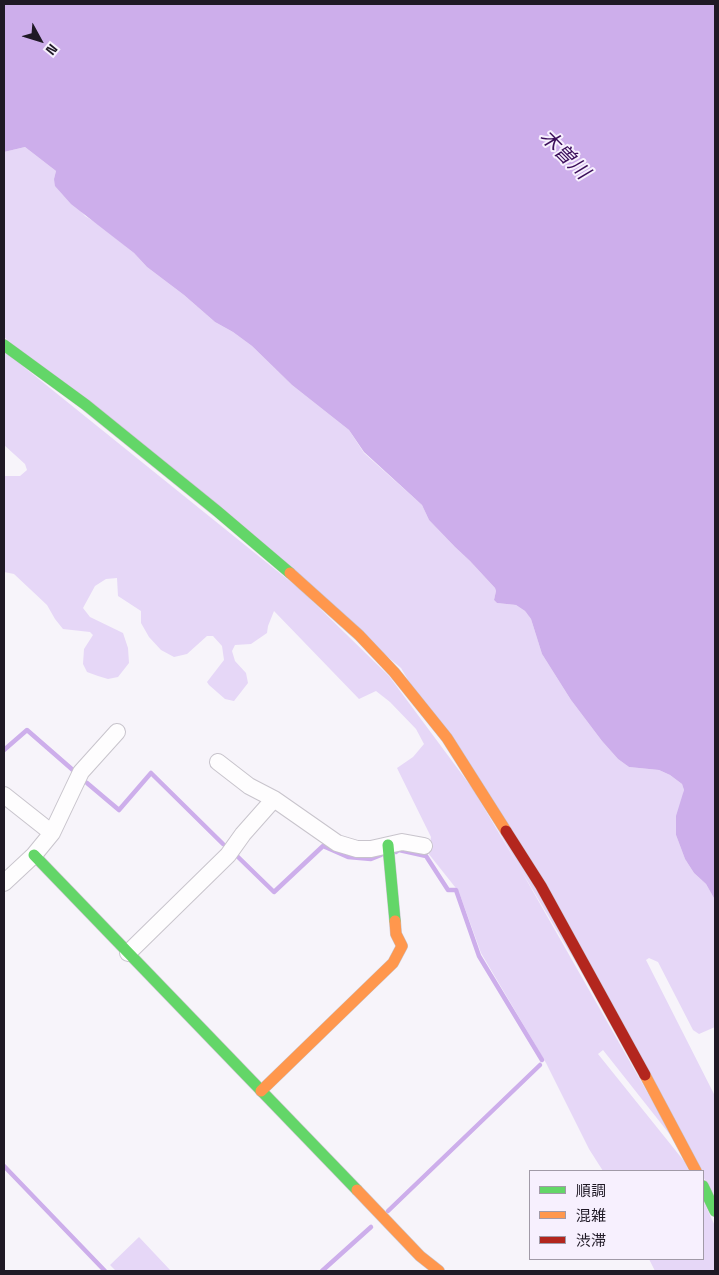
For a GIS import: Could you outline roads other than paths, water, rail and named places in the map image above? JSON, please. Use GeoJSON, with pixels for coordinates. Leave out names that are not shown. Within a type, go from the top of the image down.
{"type":"FeatureCollection","features":[{"type":"Feature","properties":{"kind":"street"},"geometry":{"type":"LineString","coordinates":[[4,345],[86,405],[224,517],[322,601],[394,672],[446,738],[542,886],[695,1170]]}},
{"type":"Feature","properties":{"kind":"street"},"geometry":{"type":"LineString","coordinates":[[4,883],[34,855],[52,833],[81,772],[117,732]]}},
{"type":"Feature","properties":{"kind":"street"},"geometry":{"type":"LineString","coordinates":[[218,762],[249,786],[274,799],[337,843],[357,849],[371,849],[402,842],[424,846]]}},
{"type":"Feature","properties":{"kind":"street"},"geometry":{"type":"LineString","coordinates":[[4,794],[52,833]]}},
{"type":"Feature","properties":{"kind":"street"},"geometry":{"type":"LineString","coordinates":[[128,953],[228,855],[243,834],[274,799]]}},
{"type":"Feature","properties":{"kind":"street"},"geometry":{"type":"LineString","coordinates":[[261,1091],[393,963],[402,946],[396,934],[388,845]]}},
{"type":"Feature","properties":{"kind":"street"},"geometry":{"type":"LineString","coordinates":[[34,855],[420,1256],[439,1271]]}},
{"type":"Feature","properties":{"kind":"street"},"geometry":{"type":"LineString","coordinates":[[704,1188],[715,1211]]}},
{"type":"Feature","properties":{"kind":"water","name":"木曽川"},"geometry":{"type":"Polygon","coordinates":[[[4,4],[715,4],[715,900],[706,884],[694,873],[685,859],[676,835],[676,816],[684,790],[682,784],[659,770],[629,767],[618,759],[571,700],[542,654],[531,619],[525,611],[516,605],[497,603],[494,600],[495,588],[429,520],[422,505],[364,452],[349,430],[292,385],[252,346],[215,322],[147,267],[134,253],[71,204],[55,186],[56,171],[25,147],[4,152],[4,4]]]}},
{"type":"Feature","properties":{"kind":"waterway"},"geometry":{"type":"LineString","coordinates":[[4,750],[27,730],[74,771]]}},
{"type":"Feature","properties":{"kind":"waterway"},"geometry":{"type":"LineString","coordinates":[[87,783],[119,810],[151,773],[223,844]]}},
{"type":"Feature","properties":{"kind":"waterway"},"geometry":{"type":"LineString","coordinates":[[236,855],[274,892],[323,846],[348,857],[371,859],[381,855]]}},
{"type":"Feature","properties":{"kind":"waterway"},"geometry":{"type":"LineString","coordinates":[[396,852],[399,850],[426,856],[448,890],[456,890],[479,956],[542,1060]]}},
{"type":"Feature","properties":{"kind":"waterway"},"geometry":{"type":"LineString","coordinates":[[388,1211],[540,1065]]}},
{"type":"Feature","properties":{"kind":"waterway"},"geometry":{"type":"LineString","coordinates":[[4,1166],[105,1271]]}},
{"type":"Feature","properties":{"kind":"waterway"},"geometry":{"type":"LineString","coordinates":[[322,1271],[371,1227]]}}]}
